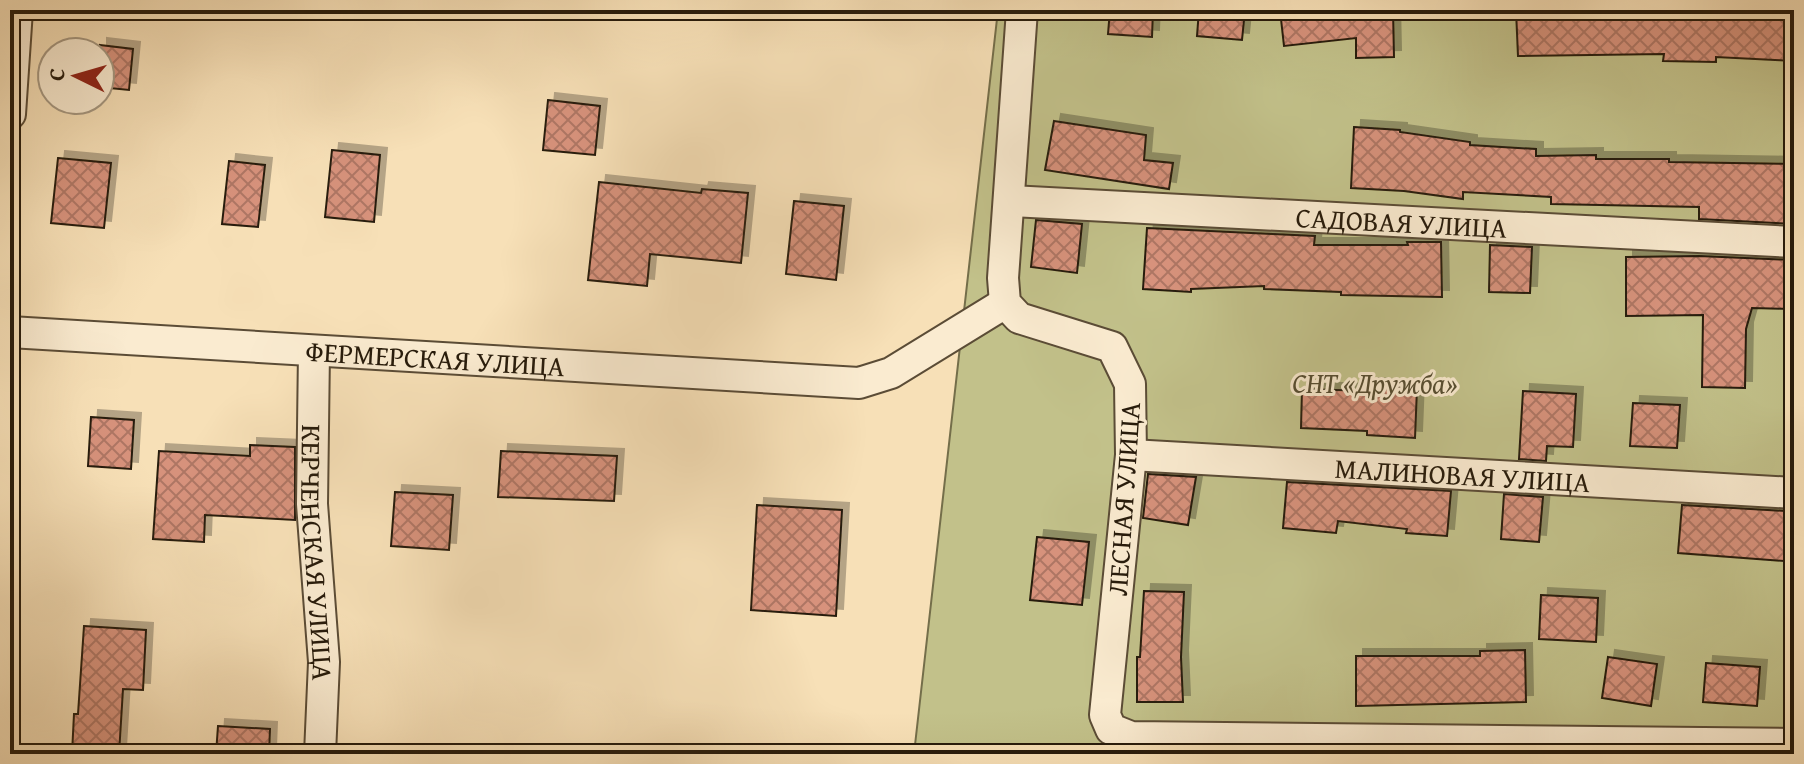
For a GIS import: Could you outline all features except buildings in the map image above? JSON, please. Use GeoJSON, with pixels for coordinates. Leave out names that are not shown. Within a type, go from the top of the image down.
{"type":"FeatureCollection","features":[{"type":"Feature","properties":{"kind":"street"},"geometry":{"type":"LineString","coordinates":[[10,114],[17,10]]}},
{"type":"Feature","properties":{"kind":"street"},"geometry":{"type":"LineString","coordinates":[[1005,303],[1003,278],[1022,10]]}},
{"type":"Feature","properties":{"kind":"street","name":"САДОВАЯ УЛИЦА"},"geometry":{"type":"LineString","coordinates":[[1010,201],[1794,242]]}},
{"type":"Feature","properties":{"kind":"street","name":"ФЕРМЕРСКАЯ УЛИЦА"},"geometry":{"type":"LineString","coordinates":[[10,332],[859,383],[891,373],[1005,303]]}},
{"type":"Feature","properties":{"kind":"street","name":"ЛЕСНАЯ УЛИЦА"},"geometry":{"type":"LineString","coordinates":[[1005,303],[1019,318],[1112,347],[1130,384],[1131,455],[1105,715],[1111,729],[1131,737],[1794,744]]}},
{"type":"Feature","properties":{"kind":"street","name":"КЕРЧЕНСКАЯ УЛИЦА"},"geometry":{"type":"LineString","coordinates":[[314,351],[312,504],[324,662],[320,754]]}},
{"type":"Feature","properties":{"kind":"street","name":"МАЛИНОВАЯ УЛИЦА"},"geometry":{"type":"LineString","coordinates":[[1131,455],[1794,493]]}},
{"type":"Feature","properties":{"kind":"green space","name":"СНТ «Дружба»"},"geometry":{"type":"Polygon","coordinates":[[[998,10],[1794,10],[1794,754],[914,754],[998,10]]]}}]}
